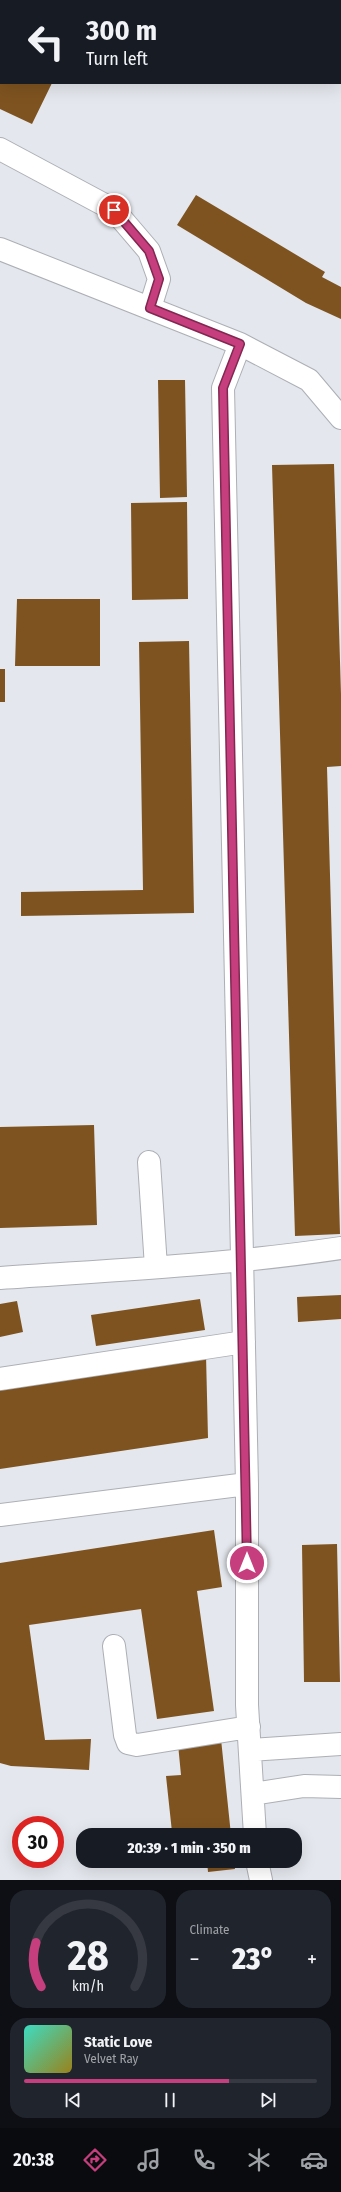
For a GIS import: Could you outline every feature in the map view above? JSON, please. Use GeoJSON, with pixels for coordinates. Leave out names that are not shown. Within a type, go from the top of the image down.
{"type":"FeatureCollection","features":[{"type":"Feature","properties":{"kind":"street"},"geometry":{"type":"LineString","coordinates":[[0,149],[114,210],[149,251],[159,279],[150,308]]}},
{"type":"Feature","properties":{"kind":"street"},"geometry":{"type":"LineString","coordinates":[[0,249],[240,344],[309,380],[341,418]]}},
{"type":"Feature","properties":{"kind":"street"},"geometry":{"type":"LineString","coordinates":[[240,344],[223,388],[247,1484],[249,1727],[255,1828]]}},
{"type":"Feature","properties":{"kind":"street"},"geometry":{"type":"LineString","coordinates":[[148,1162],[156,1267]]}},
{"type":"Feature","properties":{"kind":"street"},"geometry":{"type":"LineString","coordinates":[[0,1278],[292,1256],[341,1248]]}},
{"type":"Feature","properties":{"kind":"street"},"geometry":{"type":"LineString","coordinates":[[0,1379],[244,1342]]}},
{"type":"Feature","properties":{"kind":"street"},"geometry":{"type":"LineString","coordinates":[[0,1515],[247,1484]]}},
{"type":"Feature","properties":{"kind":"street"},"geometry":{"type":"LineString","coordinates":[[114,1646],[125,1735],[128,1743],[137,1745],[249,1727]]}},
{"type":"Feature","properties":{"kind":"street"},"geometry":{"type":"LineString","coordinates":[[250,1750],[341,1744]]}},
{"type":"Feature","properties":{"kind":"street"},"geometry":{"type":"LineString","coordinates":[[253,1794],[304,1786],[341,1787]]}},
{"type":"Feature","properties":{"kind":"street"},"geometry":{"type":"LineString","coordinates":[[258,1868],[261,1880]]}},
{"type":"Feature","properties":{"kind":"building"},"geometry":{"type":"Polygon","coordinates":[[[0,84],[52,84],[32,124],[0,109],[0,84]]]}},
{"type":"Feature","properties":{"kind":"building"},"geometry":{"type":"Polygon","coordinates":[[[196,195],[325,272],[322,277],[341,287],[341,319],[306,303],[177,225],[196,195]]]}},
{"type":"Feature","properties":{"kind":"building"},"geometry":{"type":"Polygon","coordinates":[[[158,380],[185,380],[187,497],[160,498],[158,380]]]}},
{"type":"Feature","properties":{"kind":"building"},"geometry":{"type":"Polygon","coordinates":[[[334,464],[341,694],[341,766],[327,767],[340,1234],[295,1236],[272,465],[334,464]]]}},
{"type":"Feature","properties":{"kind":"building"},"geometry":{"type":"Polygon","coordinates":[[[187,502],[188,599],[132,600],[131,503],[187,502]]]}},
{"type":"Feature","properties":{"kind":"building"},"geometry":{"type":"Polygon","coordinates":[[[17,599],[100,599],[100,666],[15,666],[17,599]]]}},
{"type":"Feature","properties":{"kind":"building"},"geometry":{"type":"Polygon","coordinates":[[[189,641],[194,913],[21,916],[21,892],[143,890],[139,642],[189,641]]]}},
{"type":"Feature","properties":{"kind":"building"},"geometry":{"type":"Polygon","coordinates":[[[0,669],[5,669],[5,702],[0,702],[0,669]]]}},
{"type":"Feature","properties":{"kind":"building"},"geometry":{"type":"Polygon","coordinates":[[[94,1125],[97,1225],[0,1228],[0,1127],[94,1125]]]}},
{"type":"Feature","properties":{"kind":"building"},"geometry":{"type":"Polygon","coordinates":[[[341,1295],[341,1319],[298,1322],[297,1297],[341,1295]]]}},
{"type":"Feature","properties":{"kind":"building"},"geometry":{"type":"Polygon","coordinates":[[[200,1299],[205,1330],[96,1346],[91,1315],[200,1299]]]}},
{"type":"Feature","properties":{"kind":"building"},"geometry":{"type":"Polygon","coordinates":[[[17,1301],[23,1332],[0,1337],[0,1304],[17,1301]]]}},
{"type":"Feature","properties":{"kind":"building"},"geometry":{"type":"Polygon","coordinates":[[[206,1355],[208,1438],[0,1469],[0,1385],[206,1355]]]}},
{"type":"Feature","properties":{"kind":"building"},"geometry":{"type":"Polygon","coordinates":[[[214,1530],[222,1587],[197,1591],[214,1711],[157,1719],[141,1609],[29,1625],[45,1740],[91,1739],[89,1770],[11,1766],[0,1763],[0,1563],[214,1530]]]}},
{"type":"Feature","properties":{"kind":"building"},"geometry":{"type":"Polygon","coordinates":[[[337,1544],[340,1682],[304,1682],[302,1545],[337,1544]]]}},
{"type":"Feature","properties":{"kind":"building"},"geometry":{"type":"Polygon","coordinates":[[[221,1739],[230,1828],[172,1828],[166,1776],[181,1775],[178,1744],[221,1739]]]}},
{"type":"Feature","properties":{"kind":"building"},"geometry":{"type":"Polygon","coordinates":[[[208,1868],[235,1868],[235,1869],[208,1872],[208,1868]]]}},
{"type":"Feature","properties":{"kind":"route"},"geometry":{"type":"LineString","coordinates":[[114,210],[149,251],[159,279],[156,293],[150,308],[240,344],[223,388],[247,1484],[247,1563]]}}]}
